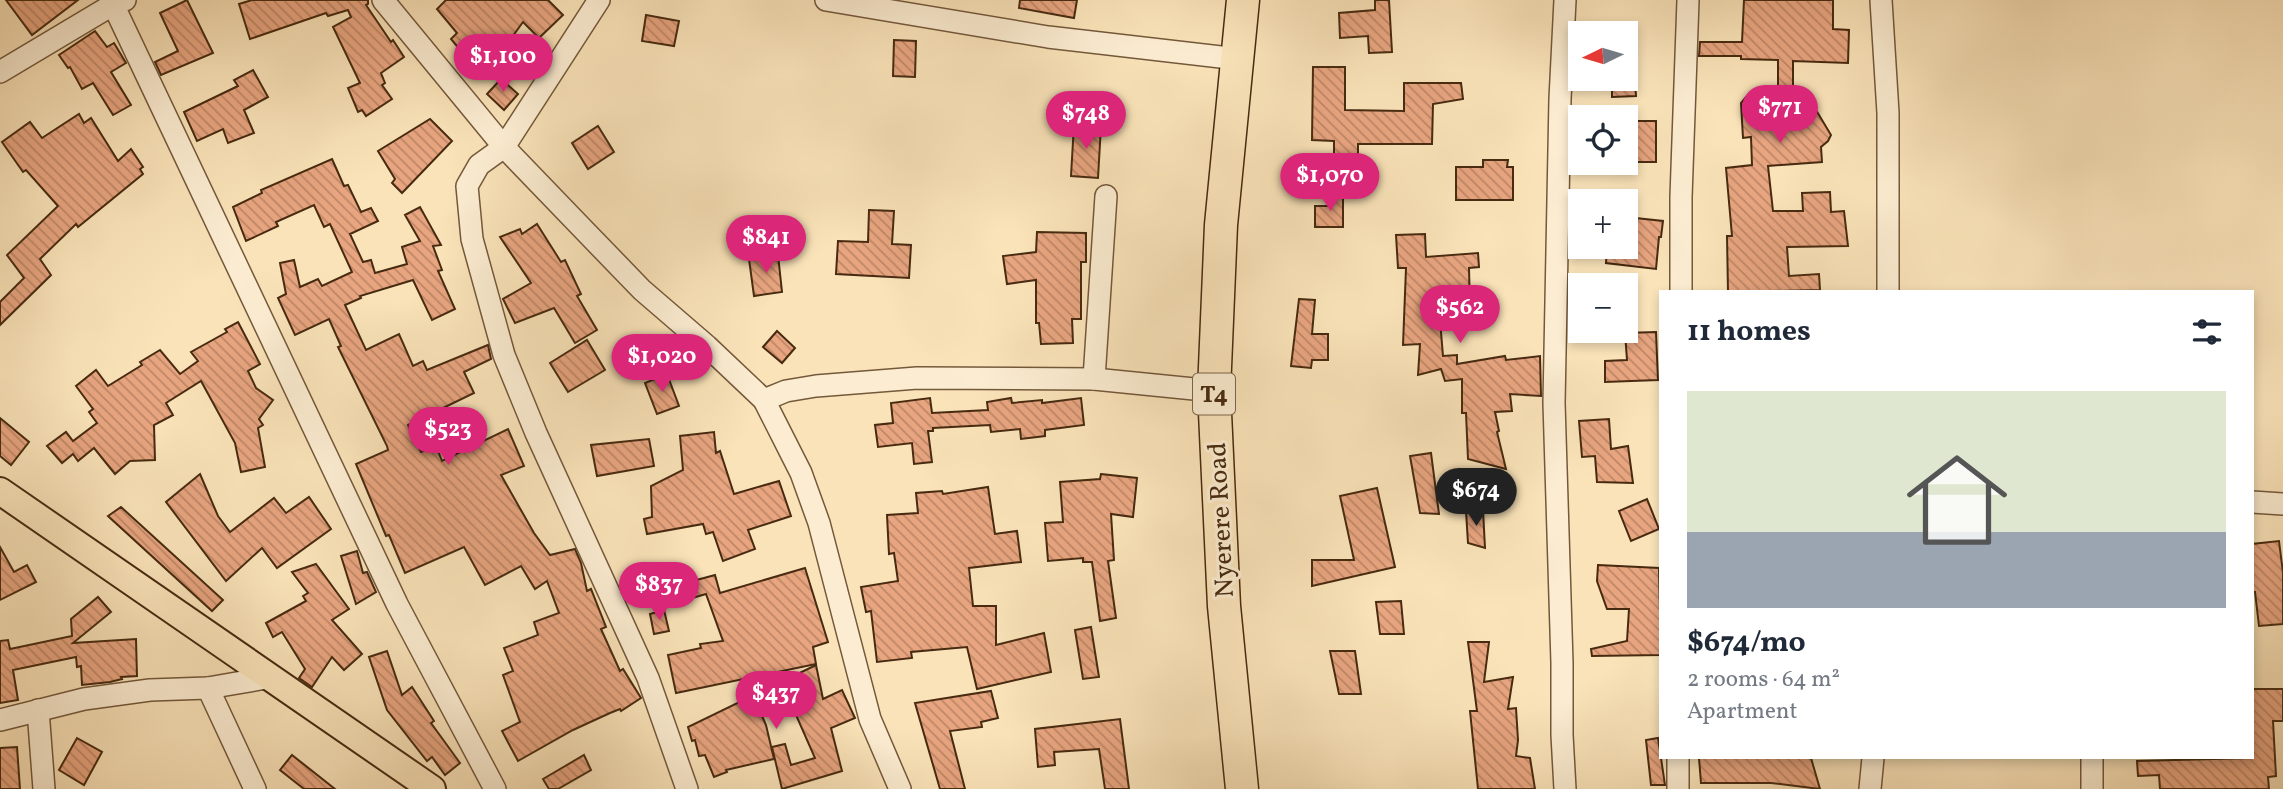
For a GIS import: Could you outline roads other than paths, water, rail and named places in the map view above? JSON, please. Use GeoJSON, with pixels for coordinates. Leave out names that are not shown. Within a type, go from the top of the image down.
{"type":"FeatureCollection","features":[{"type":"Feature","properties":{"kind":"highway","name":"Nyerere Road"},"geometry":{"type":"LineString","coordinates":[[1242,789],[1224,606],[1214,391],[1221,225],[1243,0]]}},
{"type":"Feature","properties":{"kind":"main road"},"geometry":{"type":"LineString","coordinates":[[0,491],[432,789]]}},
{"type":"Feature","properties":{"kind":"street"},"geometry":{"type":"LineString","coordinates":[[383,0],[504,147],[642,290],[764,400],[801,473],[819,523],[870,719],[893,788]]}},
{"type":"Feature","properties":{"kind":"street"},"geometry":{"type":"LineString","coordinates":[[600,0],[504,147],[479,165],[467,186],[472,239],[504,355],[536,433],[648,678],[687,789]]}},
{"type":"Feature","properties":{"kind":"street"},"geometry":{"type":"LineString","coordinates":[[1565,0],[1560,99],[1554,403],[1565,789]]}},
{"type":"Feature","properties":{"kind":"street"},"geometry":{"type":"LineString","coordinates":[[1681,290],[1681,197],[1688,0]]}},
{"type":"Feature","properties":{"kind":"street"},"geometry":{"type":"LineString","coordinates":[[1881,0],[1888,113],[1888,290]]}},
{"type":"Feature","properties":{"kind":"street"},"geometry":{"type":"LineString","coordinates":[[0,72],[117,1],[397,604],[495,789]]}},
{"type":"Feature","properties":{"kind":"street"},"geometry":{"type":"LineString","coordinates":[[840,1],[1048,37],[1238,59]]}},
{"type":"Feature","properties":{"kind":"street"},"geometry":{"type":"LineString","coordinates":[[1094,379],[1106,196]]}},
{"type":"Feature","properties":{"kind":"street"},"geometry":{"type":"LineString","coordinates":[[764,400],[786,391],[816,386],[917,378],[1094,379],[1214,391]]}},
{"type":"Feature","properties":{"kind":"street"},"geometry":{"type":"LineString","coordinates":[[2254,502],[2283,504]]}},
{"type":"Feature","properties":{"kind":"street"},"geometry":{"type":"LineString","coordinates":[[0,720],[84,699],[131,692],[208,688],[272,677]]}},
{"type":"Feature","properties":{"kind":"street"},"geometry":{"type":"LineString","coordinates":[[208,688],[255,789]]}},
{"type":"Feature","properties":{"kind":"street"},"geometry":{"type":"LineString","coordinates":[[38,710],[44,789]]}},
{"type":"Feature","properties":{"kind":"street"},"geometry":{"type":"LineString","coordinates":[[1678,759],[1678,789]]}},
{"type":"Feature","properties":{"kind":"street"},"geometry":{"type":"LineString","coordinates":[[1871,789],[1873,759]]}},
{"type":"Feature","properties":{"kind":"street"},"geometry":{"type":"LineString","coordinates":[[2092,759],[2092,789]]}}]}
